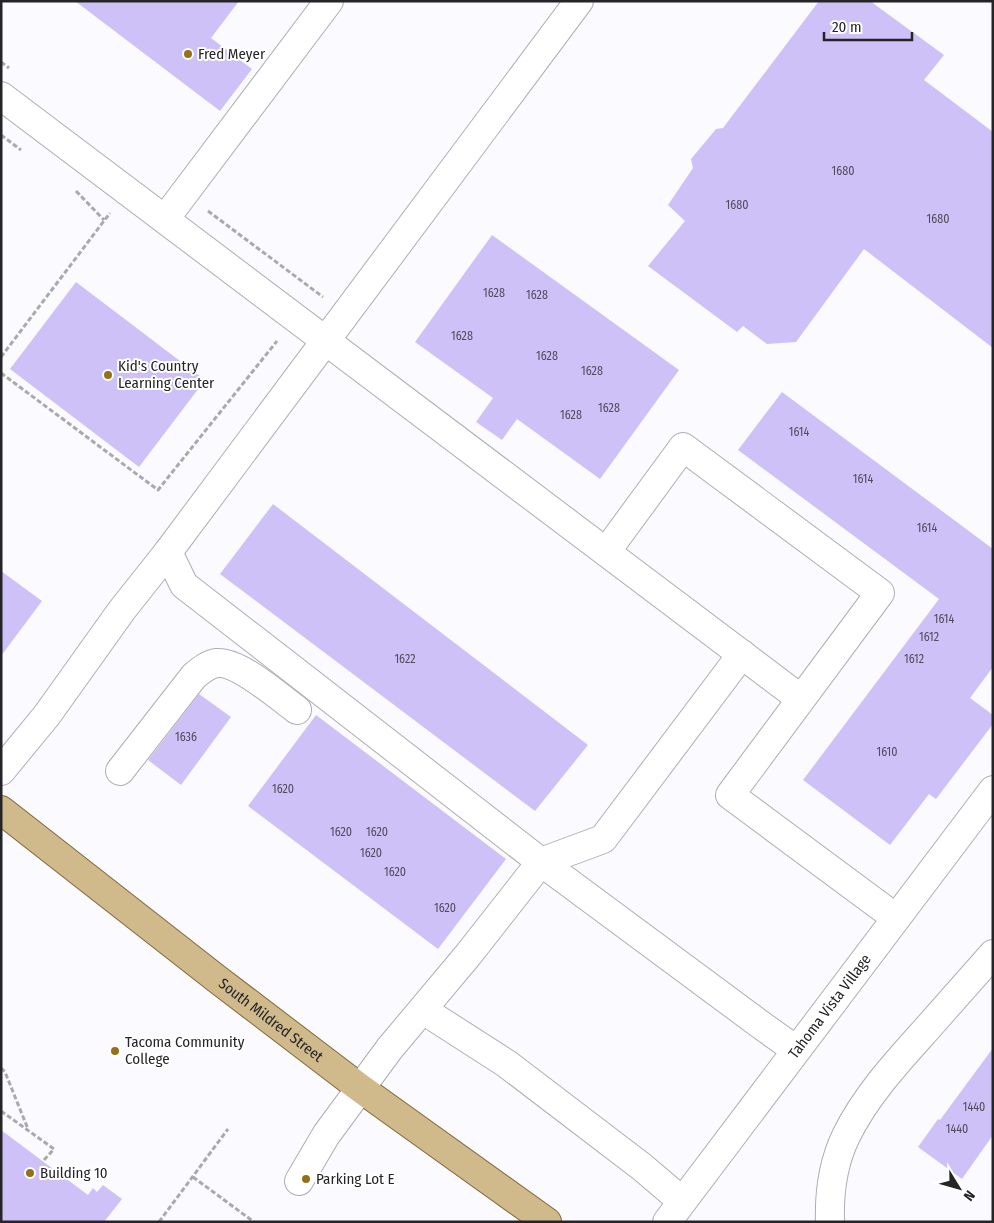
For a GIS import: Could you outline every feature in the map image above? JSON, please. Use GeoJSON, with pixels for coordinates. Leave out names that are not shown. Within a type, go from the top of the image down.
{"type":"FeatureCollection","features":[{"type":"Feature","properties":{"kind":"main road","name":"South Mildred Street"},"geometry":{"type":"LineString","coordinates":[[1,810],[360,1088],[547,1222]]}},
{"type":"Feature","properties":{"kind":"lane"},"geometry":{"type":"LineString","coordinates":[[165,219],[329,1]]}},
{"type":"Feature","properties":{"kind":"lane"},"geometry":{"type":"LineString","coordinates":[[1,771],[47,715],[122,610],[168,552],[324,340],[579,1]]}},
{"type":"Feature","properties":{"kind":"lane"},"geometry":{"type":"LineString","coordinates":[[1,96],[801,699]]}},
{"type":"Feature","properties":{"kind":"lane"},"geometry":{"type":"LineString","coordinates":[[606,552],[684,447],[880,593],[730,795],[896,918]]}},
{"type":"Feature","properties":{"kind":"lane"},"geometry":{"type":"LineString","coordinates":[[168,552],[184,585],[541,862],[796,1050]]}},
{"type":"Feature","properties":{"kind":"lane"},"geometry":{"type":"LineString","coordinates":[[299,1181],[326,1135],[390,1048],[423,1010],[541,862],[603,839],[742,654]]}},
{"type":"Feature","properties":{"kind":"lane"},"geometry":{"type":"LineString","coordinates":[[120,771],[194,676],[203,668],[216,663],[240,668],[297,710]]}},
{"type":"Feature","properties":{"kind":"lane","name":"Tahoma Vista Village"},"geometry":{"type":"LineString","coordinates":[[675,1211],[993,790]]}},
{"type":"Feature","properties":{"kind":"lane"},"geometry":{"type":"LineString","coordinates":[[830,1222],[829,1202],[833,1174],[846,1136],[896,1063],[993,954]]}},
{"type":"Feature","properties":{"kind":"lane"},"geometry":{"type":"LineString","coordinates":[[423,1010],[507,1064],[642,1167],[675,1211]]}},
{"type":"Feature","properties":{"kind":"path"},"geometry":{"type":"LineString","coordinates":[[1,136],[26,154]]}},
{"type":"Feature","properties":{"kind":"path"},"geometry":{"type":"LineString","coordinates":[[69,186],[104,220]]}},
{"type":"Feature","properties":{"kind":"path"},"geometry":{"type":"LineString","coordinates":[[1,357],[112,211]]}},
{"type":"Feature","properties":{"kind":"path"},"geometry":{"type":"LineString","coordinates":[[1,374],[158,490],[278,340]]}},
{"type":"Feature","properties":{"kind":"path"},"geometry":{"type":"LineString","coordinates":[[1,1068],[5,1072],[28,1130]]}},
{"type":"Feature","properties":{"kind":"path"},"geometry":{"type":"LineString","coordinates":[[1,1111],[54,1149],[43,1161]]}},
{"type":"Feature","properties":{"kind":"path"},"geometry":{"type":"LineString","coordinates":[[159,1222],[228,1129]]}},
{"type":"Feature","properties":{"kind":"path"},"geometry":{"type":"LineString","coordinates":[[193,1177],[254,1222]]}},
{"type":"Feature","properties":{"kind":"building","name":"Fred Meyer"},"geometry":{"type":"Polygon","coordinates":[[[75,1],[239,1],[211,38],[252,69],[220,111],[75,1]]]}},
{"type":"Feature","properties":{"kind":"building"},"geometry":{"type":"Polygon","coordinates":[[[819,1],[870,1],[944,55],[924,80],[993,132],[993,348],[864,249],[796,342],[767,344],[743,326],[737,332],[648,266],[685,221],[668,205],[693,168],[691,159],[716,129],[723,128],[819,1]]]}},
{"type":"Feature","properties":{"kind":"building"},"geometry":{"type":"Polygon","coordinates":[[[492,235],[679,370],[600,479],[517,419],[502,440],[476,422],[493,398],[415,342],[492,235]]]}},
{"type":"Feature","properties":{"kind":"building","name":"Kid's Country Learning Center"},"geometry":{"type":"Polygon","coordinates":[[[76,282],[205,380],[139,467],[10,369],[76,282]]]}},
{"type":"Feature","properties":{"kind":"building"},"geometry":{"type":"Polygon","coordinates":[[[782,392],[993,549],[993,667],[970,698],[993,715],[993,724],[936,799],[929,794],[890,845],[803,780],[939,599],[738,450],[782,392]]]}},
{"type":"Feature","properties":{"kind":"building"},"geometry":{"type":"Polygon","coordinates":[[[273,504],[588,745],[535,811],[220,574],[273,504]]]}},
{"type":"Feature","properties":{"kind":"building"},"geometry":{"type":"Polygon","coordinates":[[[1,571],[42,601],[1,656],[1,571]]]}},
{"type":"Feature","properties":{"kind":"building"},"geometry":{"type":"Polygon","coordinates":[[[199,694],[231,717],[181,785],[148,760],[199,694]]]}},
{"type":"Feature","properties":{"kind":"building"},"geometry":{"type":"Polygon","coordinates":[[[316,715],[506,859],[438,949],[248,806],[316,715]]]}},
{"type":"Feature","properties":{"kind":"building"},"geometry":{"type":"Polygon","coordinates":[[[993,1048],[993,1135],[962,1179],[918,1147],[993,1048]]]}},
{"type":"Feature","properties":{"kind":"building","name":"Building 10"},"geometry":{"type":"Polygon","coordinates":[[[1,1130],[88,1195],[93,1188],[97,1192],[103,1185],[122,1199],[104,1222],[1,1222],[1,1130]]]}},
{"type":"Feature","properties":{"kind":"place","name":"Fred Meyer"},"geometry":{"type":"Point","coordinates":[188,54]}},
{"type":"Feature","properties":{"kind":"place","name":"Kid's Country Learning Center"},"geometry":{"type":"Point","coordinates":[108,375]}},
{"type":"Feature","properties":{"kind":"place","name":"Tacoma Community College"},"geometry":{"type":"Point","coordinates":[115,1051]}},
{"type":"Feature","properties":{"kind":"place","name":"Building 10"},"geometry":{"type":"Point","coordinates":[30,1173]}},
{"type":"Feature","properties":{"kind":"place","name":"Parking Lot E"},"geometry":{"type":"Point","coordinates":[306,1179]}}]}
